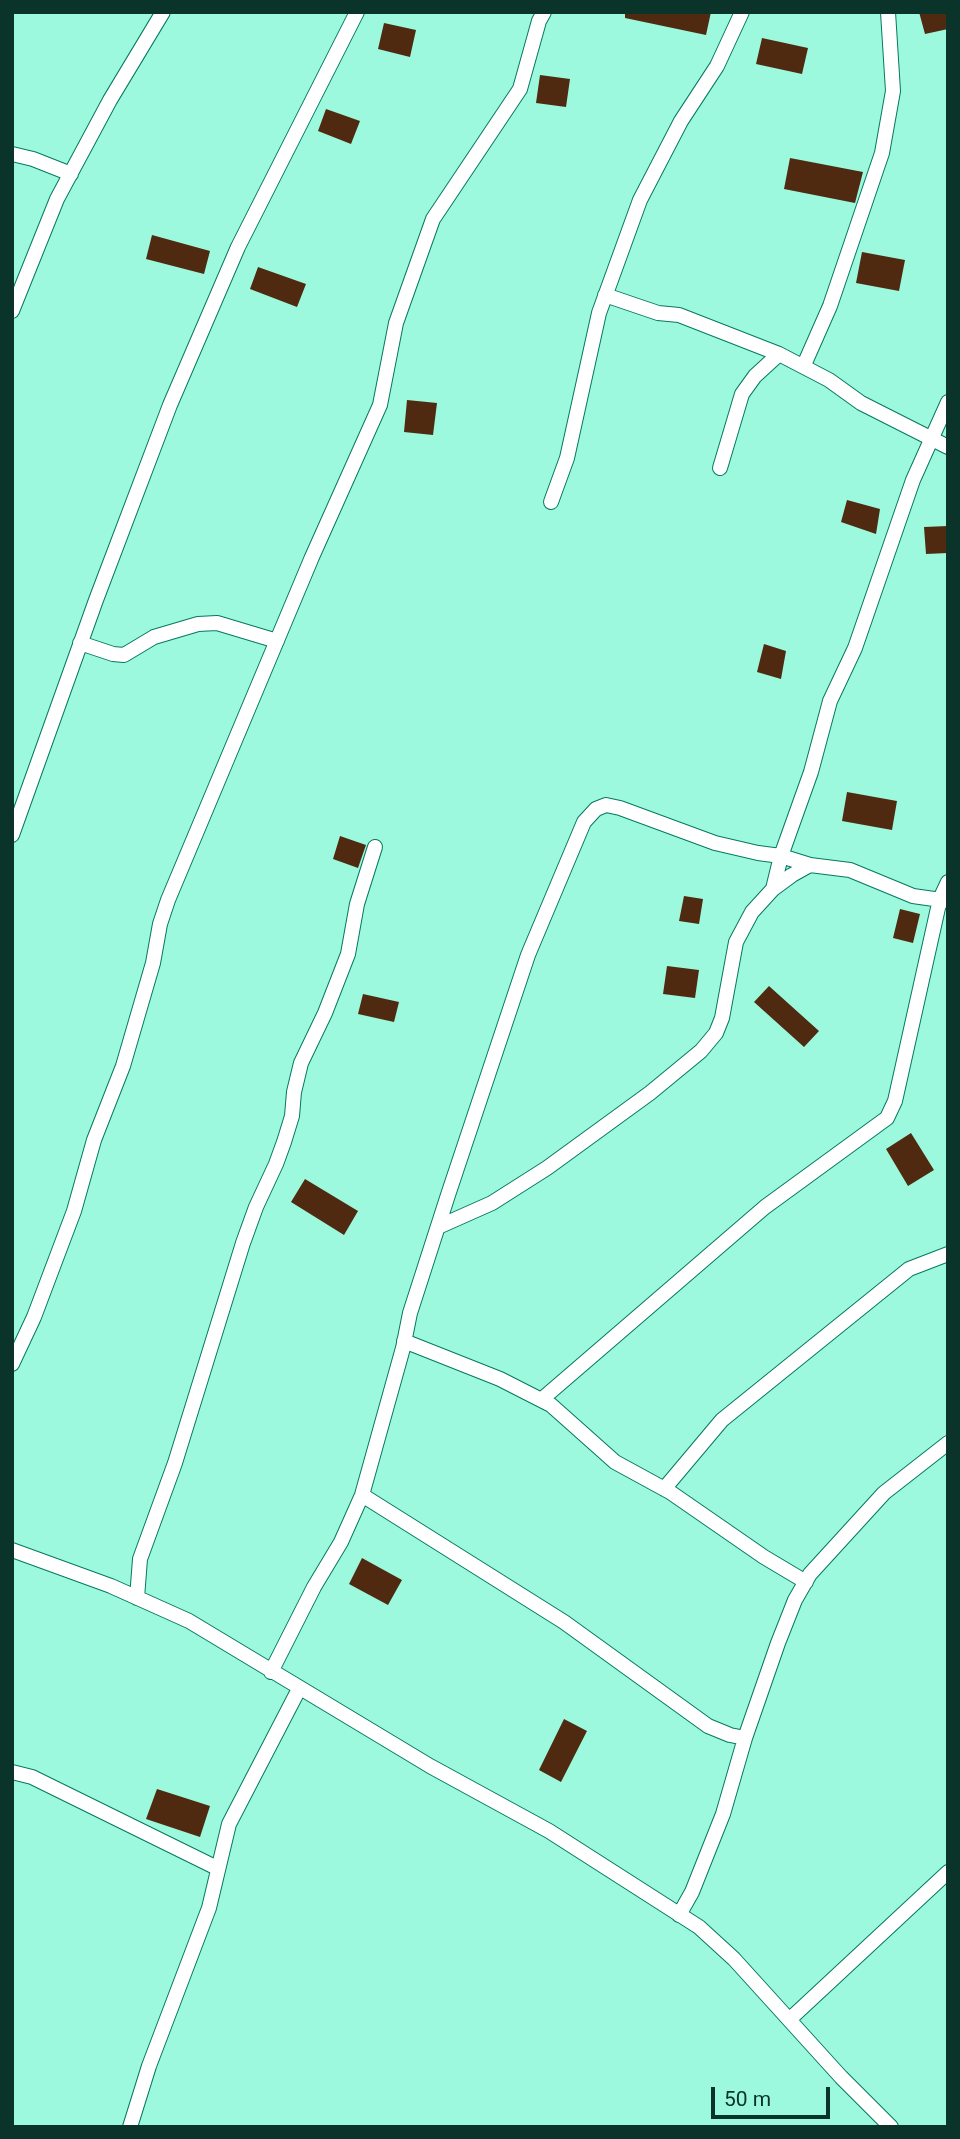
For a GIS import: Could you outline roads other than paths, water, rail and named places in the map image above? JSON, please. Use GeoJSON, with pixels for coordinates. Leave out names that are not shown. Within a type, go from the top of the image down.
{"type":"FeatureCollection","features":[{"type":"Feature","properties":{"kind":"street"},"geometry":{"type":"LineString","coordinates":[[12,311],[57,200],[110,100],[163,12]]}},
{"type":"Feature","properties":{"kind":"street"},"geometry":{"type":"LineString","coordinates":[[12,835],[80,643],[170,405],[238,247],[357,12]]}},
{"type":"Feature","properties":{"kind":"street"},"geometry":{"type":"LineString","coordinates":[[12,1364],[34,1317],[74,1211],[94,1140],[122,1066],[153,963],[160,924],[168,900],[380,405],[396,323],[433,219],[520,89],[544,12]]}},
{"type":"Feature","properties":{"kind":"street"},"geometry":{"type":"LineString","coordinates":[[551,502],[567,458],[599,313],[639,200],[681,121],[717,66],[742,12]]}},
{"type":"Feature","properties":{"kind":"street"},"geometry":{"type":"LineString","coordinates":[[804,365],[830,306],[881,153],[893,91],[888,12]]}},
{"type":"Feature","properties":{"kind":"street"},"geometry":{"type":"LineString","coordinates":[[12,154],[71,174]]}},
{"type":"Feature","properties":{"kind":"street"},"geometry":{"type":"LineString","coordinates":[[605,295],[658,313],[678,315],[804,365],[861,403],[948,447]]}},
{"type":"Feature","properties":{"kind":"street"},"geometry":{"type":"LineString","coordinates":[[720,468],[742,394],[755,376],[779,354]]}},
{"type":"Feature","properties":{"kind":"street"},"geometry":{"type":"LineString","coordinates":[[773,890],[781,856],[811,772],[830,701],[855,648],[913,480],[948,402]]}},
{"type":"Feature","properties":{"kind":"street"},"geometry":{"type":"LineString","coordinates":[[80,643],[124,655],[154,637],[198,624],[217,623],[277,641]]}},
{"type":"Feature","properties":{"kind":"street"},"geometry":{"type":"LineString","coordinates":[[271,1672],[314,1587],[341,1542],[362,1495],[410,1313],[528,955],[584,822],[596,808],[606,805],[620,808],[715,843],[781,856],[810,865],[850,870],[913,896],[944,900]]}},
{"type":"Feature","properties":{"kind":"street"},"geometry":{"type":"LineString","coordinates":[[137,1598],[140,1559],[175,1463],[243,1243],[284,1142],[292,1116],[301,1063],[325,1013],[348,954],[356,904],[375,847]]}},
{"type":"Feature","properties":{"kind":"street"},"geometry":{"type":"LineString","coordinates":[[438,1227],[492,1203],[547,1168],[650,1093],[701,1051],[716,1033],[722,1018],[736,942],[752,912],[773,890],[810,865]]}},
{"type":"Feature","properties":{"kind":"street"},"geometry":{"type":"LineString","coordinates":[[541,1400],[765,1206],[887,1118],[895,1101],[948,882]]}},
{"type":"Feature","properties":{"kind":"street"},"geometry":{"type":"LineString","coordinates":[[664,1489],[722,1420],[909,1269],[948,1254]]}},
{"type":"Feature","properties":{"kind":"street"},"geometry":{"type":"LineString","coordinates":[[404,1341],[500,1379],[551,1405],[615,1462],[664,1489],[806,1582]]}},
{"type":"Feature","properties":{"kind":"street"},"geometry":{"type":"LineString","coordinates":[[679,1915],[692,1892],[723,1814],[745,1738],[782,1632],[806,1582],[835,1544],[884,1493],[948,1443]]}},
{"type":"Feature","properties":{"kind":"street"},"geometry":{"type":"LineString","coordinates":[[362,1495],[564,1622],[708,1726],[745,1738]]}},
{"type":"Feature","properties":{"kind":"street"},"geometry":{"type":"LineString","coordinates":[[12,1550],[111,1586],[189,1622],[429,1766],[549,1831],[699,1927],[734,1959],[891,2127]]}},
{"type":"Feature","properties":{"kind":"street"},"geometry":{"type":"LineString","coordinates":[[130,2127],[149,2066],[209,1908],[229,1824],[299,1689]]}},
{"type":"Feature","properties":{"kind":"street"},"geometry":{"type":"LineString","coordinates":[[12,1772],[32,1777],[217,1868]]}},
{"type":"Feature","properties":{"kind":"street"},"geometry":{"type":"LineString","coordinates":[[790,2019],[948,1872]]}}]}
